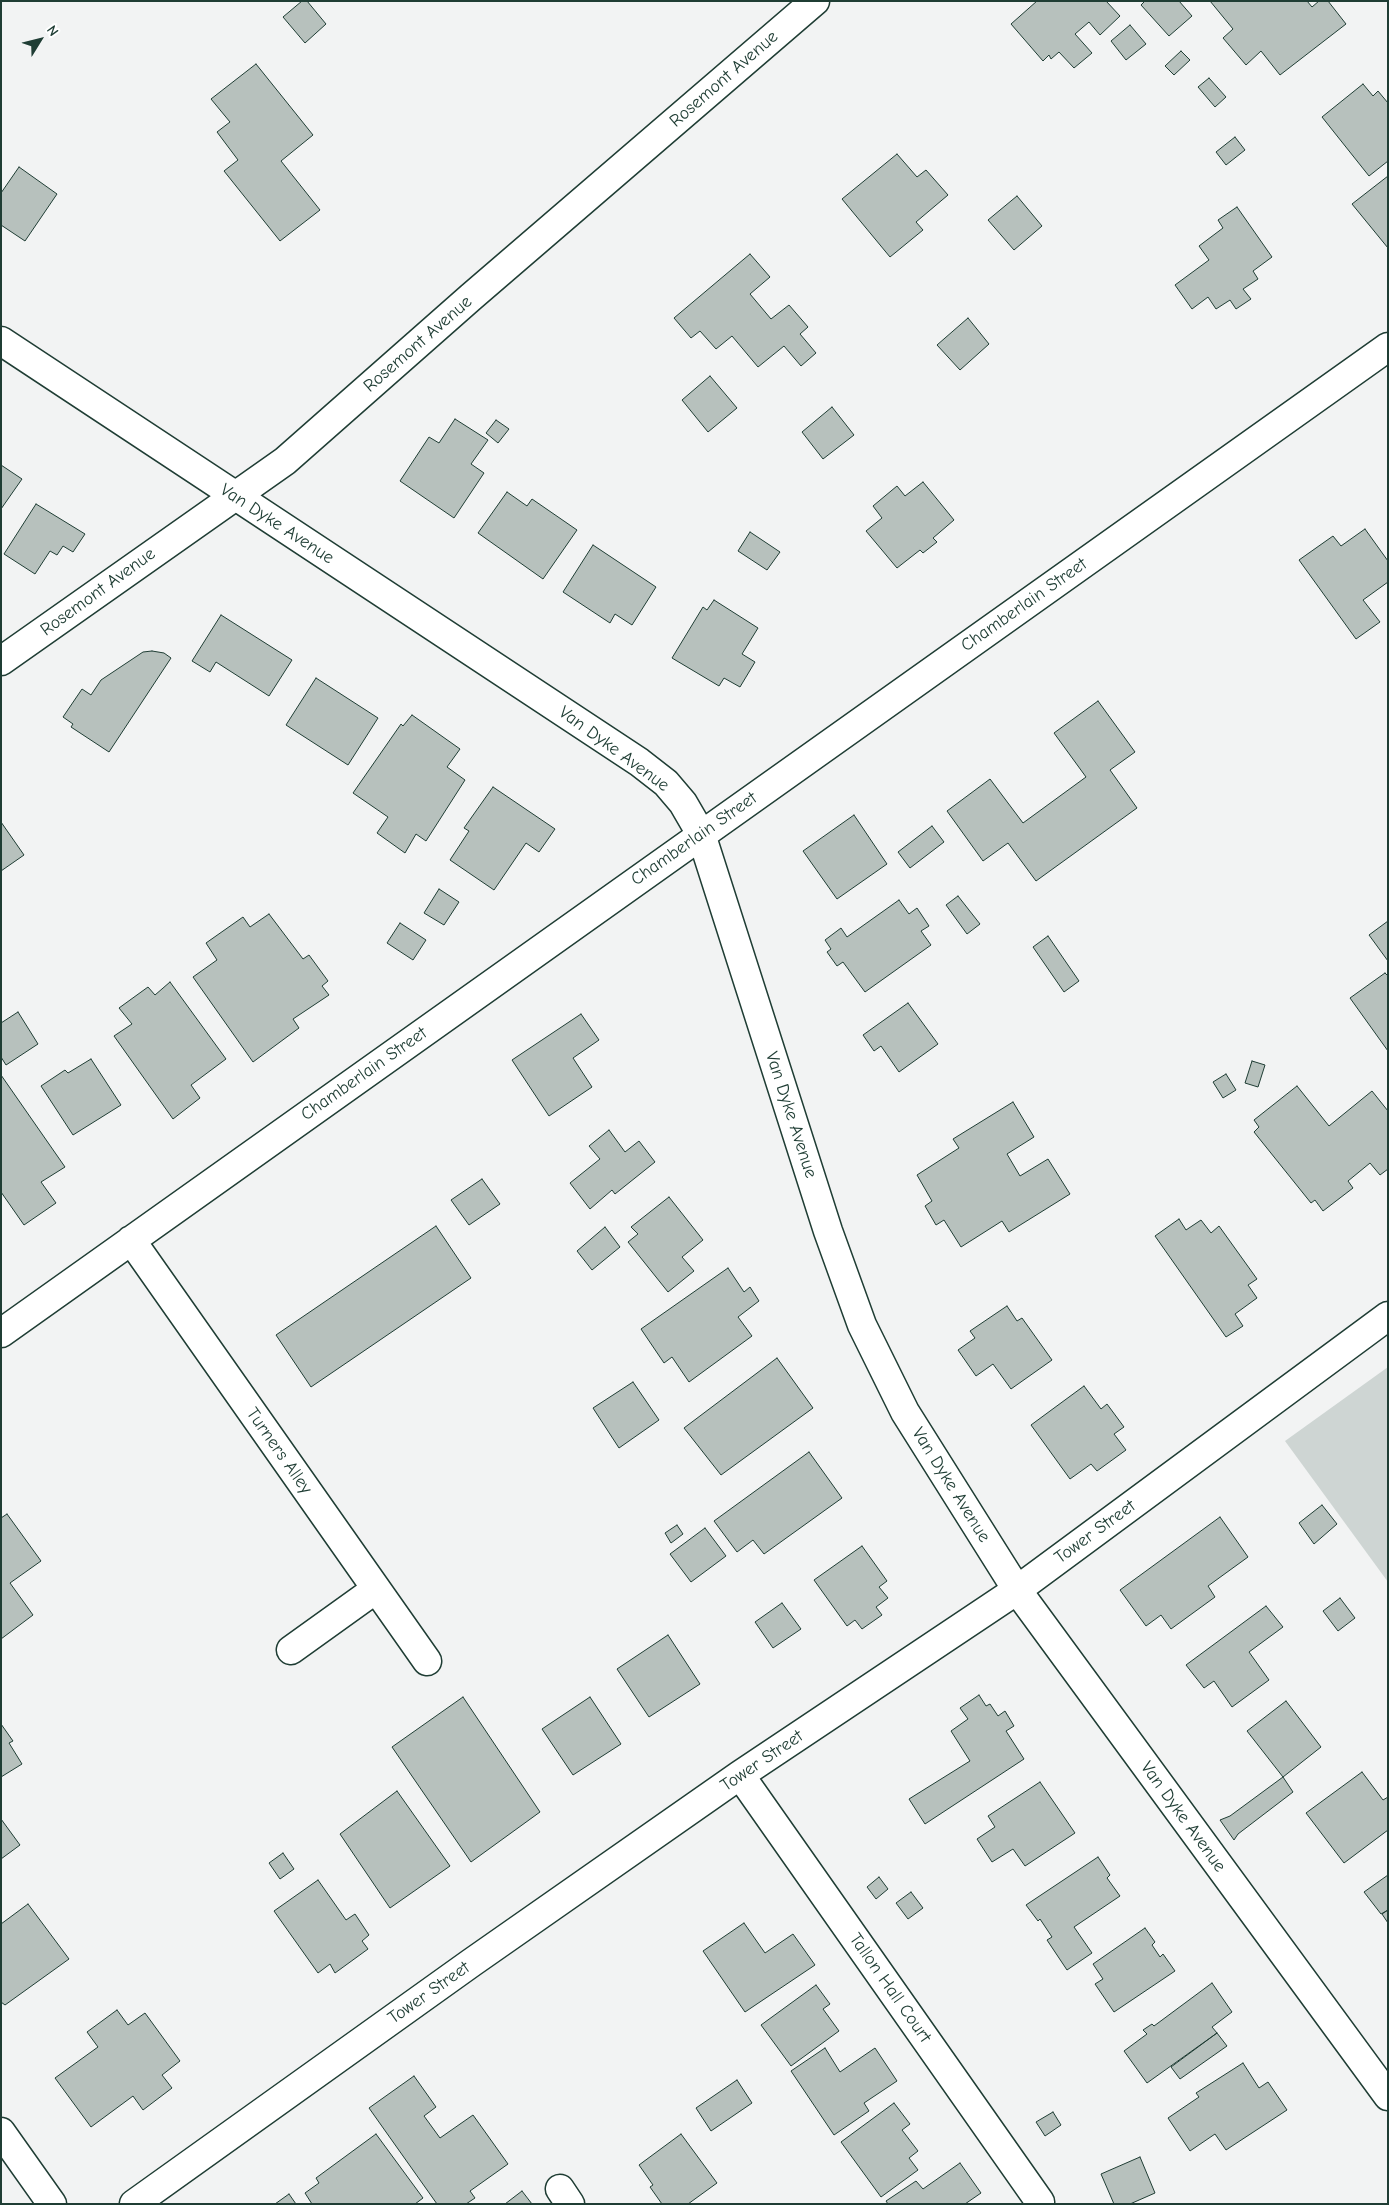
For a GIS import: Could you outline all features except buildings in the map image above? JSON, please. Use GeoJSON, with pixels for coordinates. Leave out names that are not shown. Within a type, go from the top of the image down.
{"type":"FeatureCollection","features":[{"type":"Feature","properties":{"kind":"street","name":"Rosemont Avenue"},"geometry":{"type":"LineString","coordinates":[[1,661],[234,495],[285,461],[471,297],[815,1]]}},
{"type":"Feature","properties":{"kind":"street","name":"Van Dyke Avenue"},"geometry":{"type":"LineString","coordinates":[[1,341],[639,762],[675,793],[694,819],[701,834],[828,1231],[862,1325],[905,1412],[1017,1590],[1388,2096]]}},
{"type":"Feature","properties":{"kind":"street","name":"Chamberlain Street"},"geometry":{"type":"LineString","coordinates":[[1,1333],[1388,347]]}},
{"type":"Feature","properties":{"kind":"street","name":"Turners Alley"},"geometry":{"type":"LineString","coordinates":[[130,1240],[427,1661]]}},
{"type":"Feature","properties":{"kind":"street","name":"Tower Street"},"geometry":{"type":"LineString","coordinates":[[134,2204],[740,1775],[1017,1590],[1388,1316]]}},
{"type":"Feature","properties":{"kind":"street"},"geometry":{"type":"LineString","coordinates":[[291,1650],[376,1589]]}},
{"type":"Feature","properties":{"kind":"street","name":"Tallon Hall Court"},"geometry":{"type":"LineString","coordinates":[[740,1775],[1040,2202]]}},
{"type":"Feature","properties":{"kind":"street"},"geometry":{"type":"LineString","coordinates":[[1,2132],[9,2160],[52,2204]]}},
{"type":"Feature","properties":{"kind":"shaded area"},"geometry":{"type":"Polygon","coordinates":[[[1388,1367],[1388,1582],[1285,1441],[1388,1367]]]}}]}
